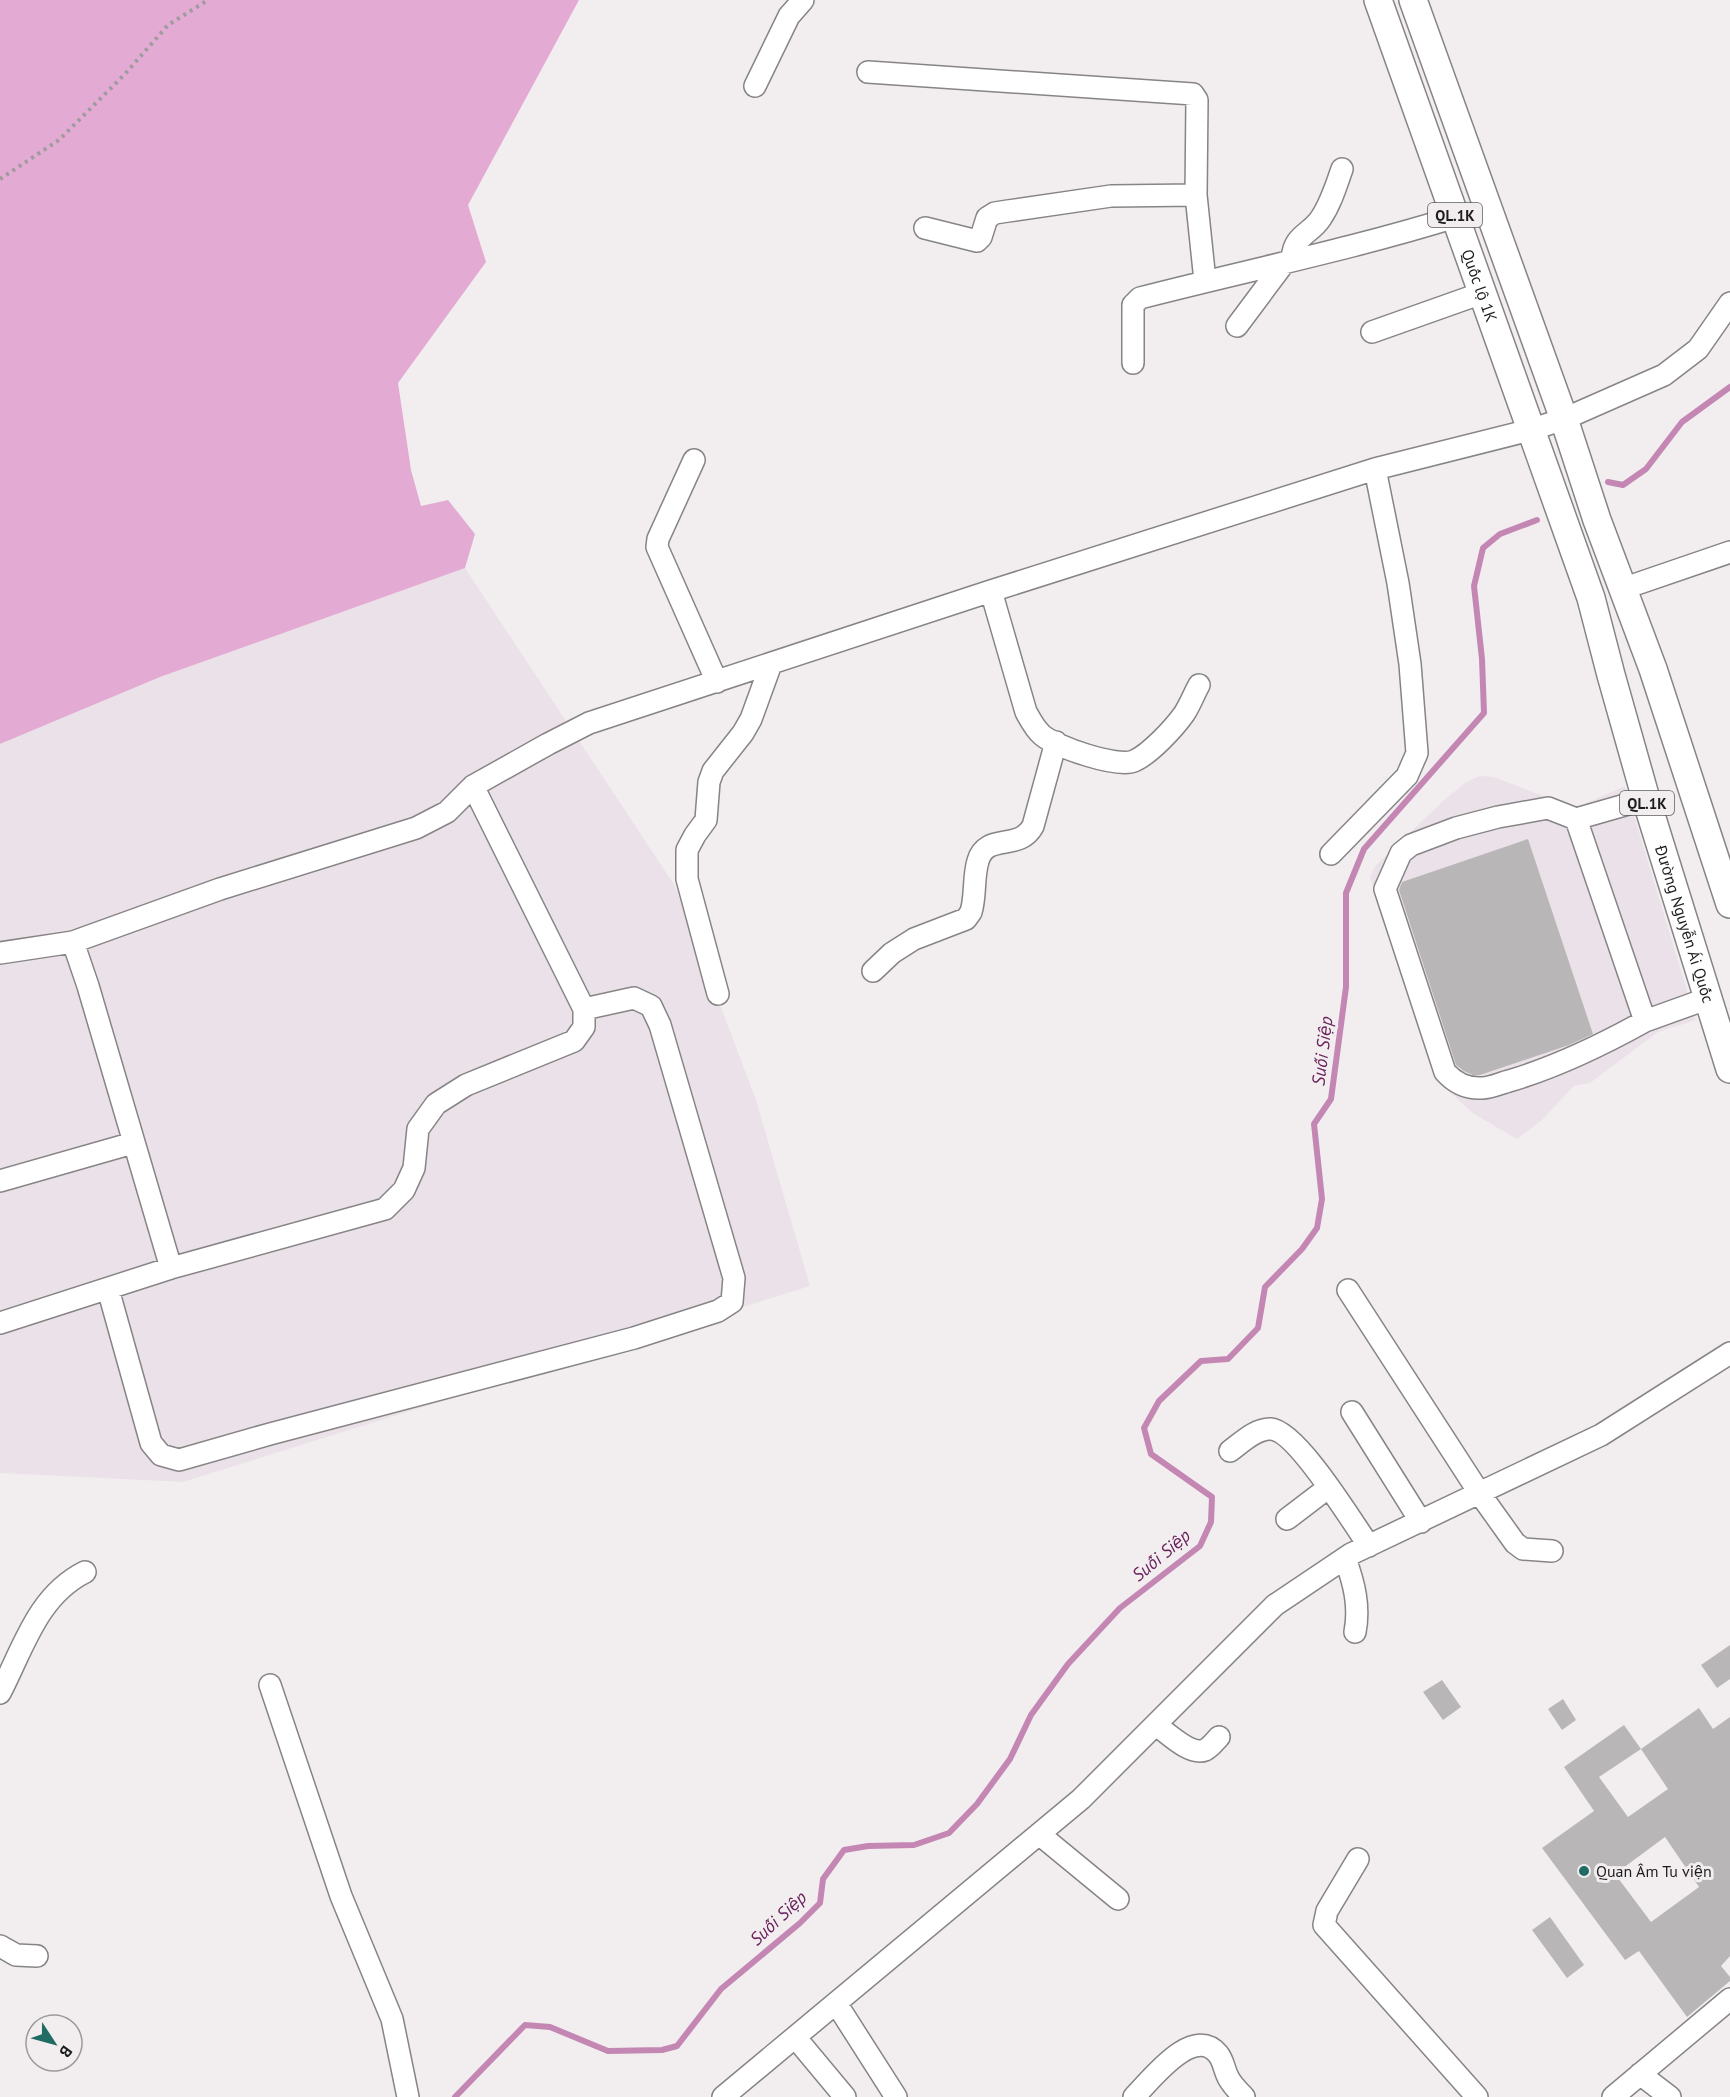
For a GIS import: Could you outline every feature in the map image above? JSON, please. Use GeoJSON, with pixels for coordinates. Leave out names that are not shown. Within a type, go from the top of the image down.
{"type":"FeatureCollection","features":[{"type":"Feature","properties":{"kind":"main road","name":"Quốc lộ 1K"},"geometry":{"type":"LineString","coordinates":[[1378,0],[1568,536]]}},
{"type":"Feature","properties":{"kind":"main road","name":"Quốc lộ 1K"},"geometry":{"type":"LineString","coordinates":[[1413,0],[1564,419],[1622,589]]}},
{"type":"Feature","properties":{"kind":"main road","name":"Đường Nguyễn Ái Quốc"},"geometry":{"type":"LineString","coordinates":[[1568,536],[1592,598],[1646,799],[1730,1069]]}},
{"type":"Feature","properties":{"kind":"main road","name":"QL.1K"},"geometry":{"type":"LineString","coordinates":[[1622,589],[1653,669],[1730,904]]}},
{"type":"Feature","properties":{"kind":"street"},"geometry":{"type":"LineString","coordinates":[[755,86],[789,16],[803,0]]}},
{"type":"Feature","properties":{"kind":"street"},"geometry":{"type":"LineString","coordinates":[[868,72],[1193,94],[1197,100],[1196,195],[1205,281]]}},
{"type":"Feature","properties":{"kind":"street"},"geometry":{"type":"LineString","coordinates":[[1237,326],[1288,261],[1298,240],[1320,220],[1332,197],[1342,169]]}},
{"type":"Feature","properties":{"kind":"street"},"geometry":{"type":"LineString","coordinates":[[925,228],[977,241],[981,237],[987,218],[995,213],[1111,196],[1196,195]]}},
{"type":"Feature","properties":{"kind":"street"},"geometry":{"type":"LineString","coordinates":[[1133,363],[1133,305],[1140,298],[1388,238],[1455,217]]}},
{"type":"Feature","properties":{"kind":"street"},"geometry":{"type":"LineString","coordinates":[[1372,332],[1482,293]]}},
{"type":"Feature","properties":{"kind":"street"},"geometry":{"type":"LineString","coordinates":[[0,953],[73,942],[220,889],[416,828],[447,812],[466,793],[548,744],[590,723],[991,591],[1375,469],[1530,430],[1564,419],[1664,375],[1698,349],[1730,303]]}},
{"type":"Feature","properties":{"kind":"street"},"geometry":{"type":"LineString","coordinates":[[694,460],[658,539],[657,548],[717,681]]}},
{"type":"Feature","properties":{"kind":"street"},"geometry":{"type":"LineString","coordinates":[[1331,854],[1407,776],[1417,753],[1410,664],[1398,583],[1375,469]]}},
{"type":"Feature","properties":{"kind":"street"},"geometry":{"type":"LineString","coordinates":[[1622,589],[1730,552]]}},
{"type":"Feature","properties":{"kind":"street"},"geometry":{"type":"LineString","coordinates":[[991,591],[1026,712],[1032,724],[1043,736],[1073,750],[1123,763],[1133,761],[1148,752],[1185,713],[1199,685]]}},
{"type":"Feature","properties":{"kind":"street"},"geometry":{"type":"LineString","coordinates":[[718,994],[687,879],[687,850],[706,820],[709,782],[713,771],[743,733],[751,719],[771,664]]}},
{"type":"Feature","properties":{"kind":"street"},"geometry":{"type":"LineString","coordinates":[[873,971],[892,953],[914,939],[966,919],[971,912],[978,861],[983,851],[992,844],[1021,839],[1028,835],[1033,826],[1056,742]]}},
{"type":"Feature","properties":{"kind":"street"},"geometry":{"type":"LineString","coordinates":[[0,1323],[171,1268],[385,1209],[404,1190],[414,1168],[418,1130],[436,1104],[466,1085],[574,1041],[584,1027],[584,1009],[466,793]]}},
{"type":"Feature","properties":{"kind":"street"},"geometry":{"type":"LineString","coordinates":[[1646,799],[1576,819],[1548,808],[1498,816],[1456,828],[1410,845],[1401,854],[1385,889],[1445,1072],[1455,1082],[1469,1087],[1483,1089],[1540,1072],[1623,1034],[1645,1021],[1709,998]]}},
{"type":"Feature","properties":{"kind":"street"},"geometry":{"type":"LineString","coordinates":[[1576,819],[1645,1021]]}},
{"type":"Feature","properties":{"kind":"street"},"geometry":{"type":"LineString","coordinates":[[73,942],[171,1268]]}},
{"type":"Feature","properties":{"kind":"street"},"geometry":{"type":"LineString","coordinates":[[108,1288],[151,1443],[161,1455],[178,1460],[634,1338],[718,1311],[732,1302],[734,1278],[660,1025],[651,1006],[634,998],[584,1009]]}},
{"type":"Feature","properties":{"kind":"street"},"geometry":{"type":"LineString","coordinates":[[0,1181],[133,1143]]}},
{"type":"Feature","properties":{"kind":"street"},"geometry":{"type":"LineString","coordinates":[[1348,1290],[1480,1494],[1515,1543],[1523,1549],[1552,1551]]}},
{"type":"Feature","properties":{"kind":"street"},"geometry":{"type":"LineString","coordinates":[[723,2097],[1081,1799],[1275,1605],[1345,1558],[1602,1435],[1730,1353]]}},
{"type":"Feature","properties":{"kind":"street"},"geometry":{"type":"LineString","coordinates":[[1352,1412],[1421,1522]]}},
{"type":"Feature","properties":{"kind":"street"},"geometry":{"type":"LineString","coordinates":[[1230,1451],[1254,1434],[1270,1429],[1282,1432],[1329,1487],[1369,1546]]}},
{"type":"Feature","properties":{"kind":"street"},"geometry":{"type":"LineString","coordinates":[[1287,1519],[1329,1487]]}},
{"type":"Feature","properties":{"kind":"street"},"geometry":{"type":"LineString","coordinates":[[1345,1558],[1356,1596],[1358,1615],[1355,1632]]}},
{"type":"Feature","properties":{"kind":"street"},"geometry":{"type":"LineString","coordinates":[[0,1693],[45,1604],[72,1579],[85,1572]]}},
{"type":"Feature","properties":{"kind":"street"},"geometry":{"type":"LineString","coordinates":[[270,1685],[341,1896],[393,2019],[408,2097]]}},
{"type":"Feature","properties":{"kind":"street"},"geometry":{"type":"LineString","coordinates":[[1156,1725],[1188,1748],[1199,1752],[1208,1749],[1219,1737]]}},
{"type":"Feature","properties":{"kind":"street"},"geometry":{"type":"LineString","coordinates":[[1040,1834],[1118,1899]]}},
{"type":"Feature","properties":{"kind":"street"},"geometry":{"type":"LineString","coordinates":[[1358,1859],[1326,1911],[1324,1925],[1477,2097]]}},
{"type":"Feature","properties":{"kind":"street"},"geometry":{"type":"LineString","coordinates":[[0,1946],[16,1955],[37,1956]]}},
{"type":"Feature","properties":{"kind":"street"},"geometry":{"type":"LineString","coordinates":[[1613,2097],[1730,1999]]}},
{"type":"Feature","properties":{"kind":"street"},"geometry":{"type":"LineString","coordinates":[[836,2003],[896,2097]]}},
{"type":"Feature","properties":{"kind":"street"},"geometry":{"type":"LineString","coordinates":[[795,2037],[846,2097]]}},
{"type":"Feature","properties":{"kind":"street"},"geometry":{"type":"LineString","coordinates":[[1134,2097],[1182,2050],[1200,2044],[1210,2047],[1218,2054],[1228,2078],[1244,2097]]}},
{"type":"Feature","properties":{"kind":"street"},"geometry":{"type":"LineString","coordinates":[[1640,2074],[1670,2097]]}},
{"type":"Feature","properties":{"kind":"path"},"geometry":{"type":"LineString","coordinates":[[0,179],[59,140],[125,74],[168,25],[208,0]]}},
{"type":"Feature","properties":{"kind":"shaded area"},"geometry":{"type":"Polygon","coordinates":[[[0,0],[579,0],[468,205],[486,262],[398,383],[411,470],[421,506],[448,500],[475,534],[465,568],[160,677],[0,744],[0,0]]]}},
{"type":"Feature","properties":{"kind":"shaded area"},"geometry":{"type":"Polygon","coordinates":[[[465,568],[675,886],[756,1100],[810,1286],[183,1482],[0,1473],[0,744],[160,677],[465,568]]]}},
{"type":"Feature","properties":{"kind":"shaded area"},"geometry":{"type":"Polygon","coordinates":[[[1480,776],[1494,777],[1575,808],[1625,786],[1696,1020],[1658,1032],[1590,1083],[1574,1086],[1542,1120],[1517,1139],[1474,1114],[1437,1080],[1370,877],[1375,866],[1442,802],[1466,782],[1480,776]]]}},
{"type":"Feature","properties":{"kind":"building"},"geometry":{"type":"Polygon","coordinates":[[[1528,839],[1593,1034],[1569,1045],[1480,1075],[1473,1075],[1456,1065],[1399,890],[1402,882],[1528,839]]]}},
{"type":"Feature","properties":{"kind":"building"},"geometry":{"type":"Polygon","coordinates":[[[1730,1645],[1730,1679],[1717,1688],[1701,1665],[1730,1645]]]}},
{"type":"Feature","properties":{"kind":"building"},"geometry":{"type":"Polygon","coordinates":[[[1442,1680],[1461,1707],[1443,1720],[1423,1692],[1442,1680]]]}},
{"type":"Feature","properties":{"kind":"building"},"geometry":{"type":"Polygon","coordinates":[[[1563,1699],[1576,1720],[1562,1730],[1548,1709],[1563,1699]]]}},
{"type":"Feature","properties":{"kind":"building"},"geometry":{"type":"Polygon","coordinates":[[[1699,1708],[1713,1729],[1730,1717],[1730,1956],[1721,1966],[1730,1977],[1730,1981],[1687,2017],[1639,1951],[1625,1960],[1542,1848],[1594,1811],[1564,1767],[1624,1725],[1641,1749],[1699,1708]],[[1641,1749],[1599,1777],[1628,1817],[1668,1789],[1641,1749]],[[1665,1837],[1615,1874],[1651,1922],[1699,1887],[1665,1837]]]}},
{"type":"Feature","properties":{"kind":"building"},"geometry":{"type":"Polygon","coordinates":[[[1550,1917],[1584,1965],[1567,1978],[1532,1930],[1550,1917]]]}},
{"type":"Feature","properties":{"kind":"waterway","name":"Suối Siệp"},"geometry":{"type":"LineString","coordinates":[[1608,482],[1623,485],[1646,469],[1682,422],[1730,387]]}},
{"type":"Feature","properties":{"kind":"waterway","name":"Suối Siệp"},"geometry":{"type":"LineString","coordinates":[[455,2097],[525,2025],[550,2027],[608,2051],[662,2050],[677,2046],[721,1989],[800,1923],[820,1903],[823,1879],[844,1850],[868,1846],[914,1845],[949,1833],[977,1804],[1010,1759],[1031,1715],[1068,1664],[1120,1608],[1200,1546],[1211,1522],[1212,1497],[1151,1454],[1144,1428],[1159,1401],[1201,1361],[1228,1359],[1258,1328],[1265,1287],[1302,1249],[1317,1228],[1322,1199],[1314,1124],[1331,1099],[1346,987],[1346,893],[1364,849],[1484,713],[1482,659],[1474,586],[1483,548],[1500,534],[1537,520]]}},
{"type":"Feature","properties":{"kind":"place","name":"Quan Âm Tu viện"},"geometry":{"type":"Point","coordinates":[1584,1871]}}]}
